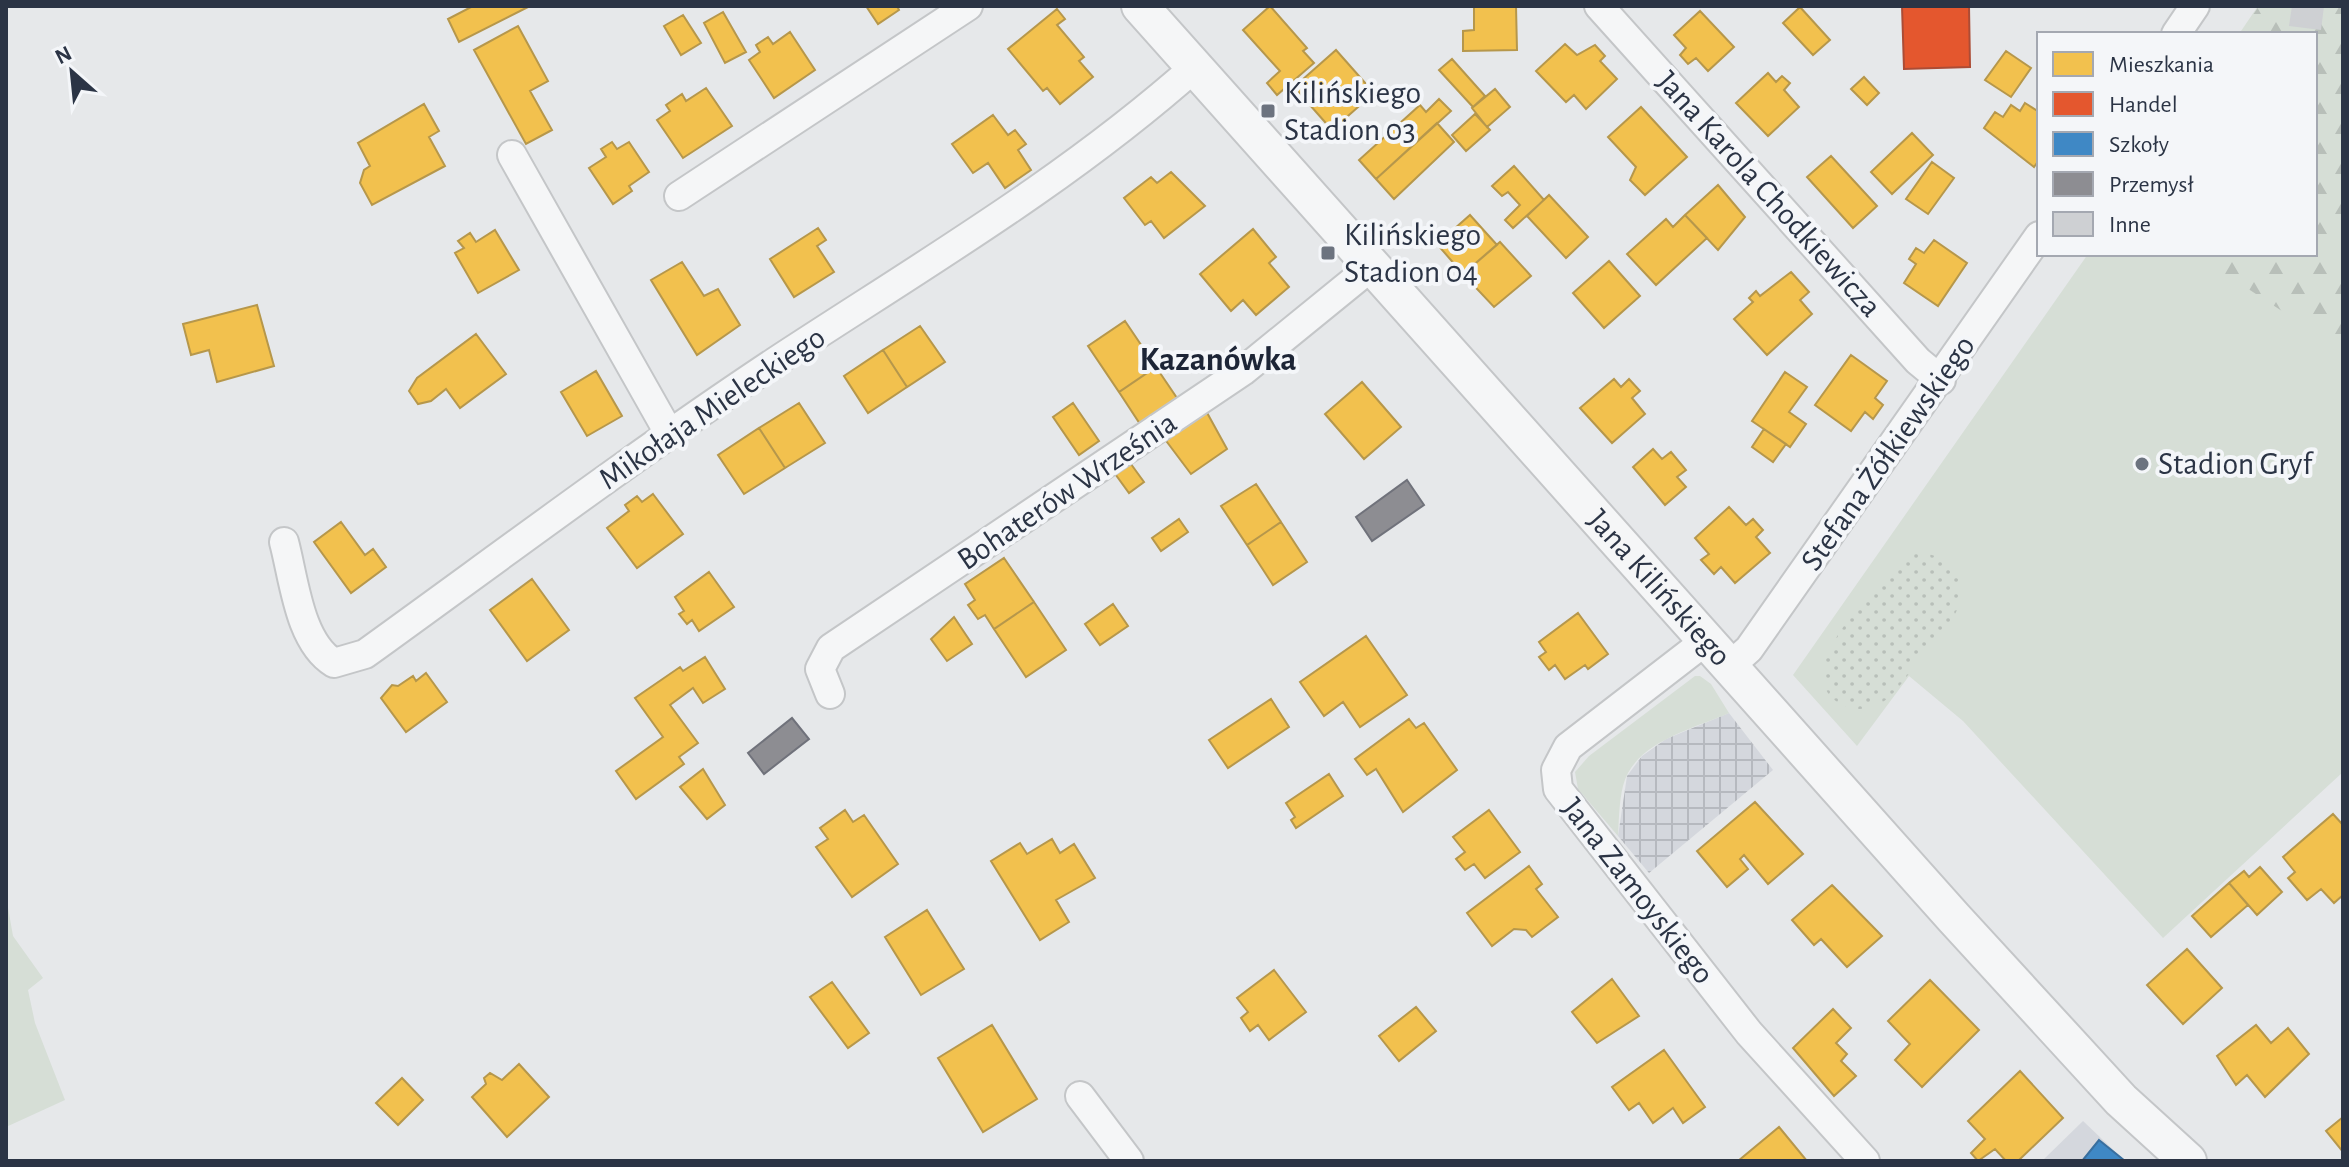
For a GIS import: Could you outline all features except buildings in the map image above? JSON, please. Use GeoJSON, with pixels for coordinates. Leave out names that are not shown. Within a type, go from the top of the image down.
{"type":"FeatureCollection","features":[{"type":"Feature","properties":{"kind":"street"},"geometry":{"type":"LineString","coordinates":[[679,196],[968,6]]}},
{"type":"Feature","properties":{"kind":"street","name":"Jana Kilińskiego"},"geometry":{"type":"LineString","coordinates":[[1140,6],[2121,1100],[2188,1161]]}},
{"type":"Feature","properties":{"kind":"street","name":"Jana Karola Chodkiewicza"},"geometry":{"type":"LineString","coordinates":[[1599,6],[1918,361],[1941,380]]}},
{"type":"Feature","properties":{"kind":"street"},"geometry":{"type":"LineString","coordinates":[[2177,32],[2195,6]]}},
{"type":"Feature","properties":{"kind":"street","name":"Mikołaja Mieleckiego"},"geometry":{"type":"LineString","coordinates":[[284,542],[310,637],[321,655],[334,663],[365,654],[669,433],[1008,212],[1075,164],[1196,66]]}},
{"type":"Feature","properties":{"kind":"street"},"geometry":{"type":"LineString","coordinates":[[512,155],[669,433]]}},
{"type":"Feature","properties":{"kind":"street","name":"Stefana Żółkiewskiego"},"geometry":{"type":"LineString","coordinates":[[1719,652],[1749,649],[1941,380],[2037,239]]}},
{"type":"Feature","properties":{"kind":"street","name":"Bohaterów Września"},"geometry":{"type":"LineString","coordinates":[[830,694],[820,669],[831,648],[1243,371],[1372,266]]}},
{"type":"Feature","properties":{"kind":"street","name":"Jana Zamoyskiego"},"geometry":{"type":"LineString","coordinates":[[1719,652],[1568,747],[1556,770],[1558,789],[1749,1033],[1865,1161]]}},
{"type":"Feature","properties":{"kind":"street"},"geometry":{"type":"LineString","coordinates":[[1080,1096],[1129,1161]]}},
{"type":"Feature","properties":{"kind":"shaded area"},"geometry":{"type":"Polygon","coordinates":[[[1729,713],[1773,770],[1649,873],[1618,836],[1627,776],[1642,756],[1666,739],[1729,713]]]}},
{"type":"Feature","properties":{"kind":"shaded area"},"geometry":{"type":"Polygon","coordinates":[[[2083,1121],[2125,1161],[2042,1161],[2083,1121]]]}},
{"type":"Feature","properties":{"kind":"green space","name":"Stadion Gryf"},"geometry":{"type":"Polygon","coordinates":[[[2258,6],[2343,6],[2343,772],[2163,938],[1963,721],[1909,676],[1857,746],[1793,675],[2087,256],[2317,256],[2317,32],[2240,32],[2258,6]]]}},
{"type":"Feature","properties":{"kind":"green space"},"geometry":{"type":"Polygon","coordinates":[[[2259,6],[2343,6],[2343,216],[2329,242],[2330,273],[2343,286],[2343,351],[2198,256],[2317,256],[2317,32],[2241,32],[2259,6]]]}},
{"type":"Feature","properties":{"kind":"green space"},"geometry":{"type":"Polygon","coordinates":[[[1913,553],[1934,556],[1951,568],[1959,580],[1959,605],[1945,629],[1887,699],[1868,708],[1847,707],[1829,694],[1823,676],[1827,656],[1854,612],[1899,560],[1913,553]]]}},
{"type":"Feature","properties":{"kind":"green space"},"geometry":{"type":"Polygon","coordinates":[[[1695,676],[1711,684],[1729,713],[1667,739],[1639,758],[1623,786],[1618,836],[1578,789],[1575,772],[1589,756],[1695,676]]]}},
{"type":"Feature","properties":{"kind":"green space"},"geometry":{"type":"Polygon","coordinates":[[[6,896],[13,936],[43,978],[28,990],[35,1023],[65,1100],[6,1127],[6,896]]]}},
{"type":"Feature","properties":{"kind":"place","name":"Kilińskiego Stadion 03"},"geometry":{"type":"Point","coordinates":[1268,111]}},
{"type":"Feature","properties":{"kind":"place","name":"Kilińskiego Stadion 04"},"geometry":{"type":"Point","coordinates":[1328,253]}},
{"type":"Feature","properties":{"kind":"place","name":"Stadion Gryf"},"geometry":{"type":"Point","coordinates":[2142,464]}},
{"type":"Feature","properties":{"kind":"district","name":"Kazanówka"},"geometry":{"type":"Point","coordinates":[1218,360]}}]}
